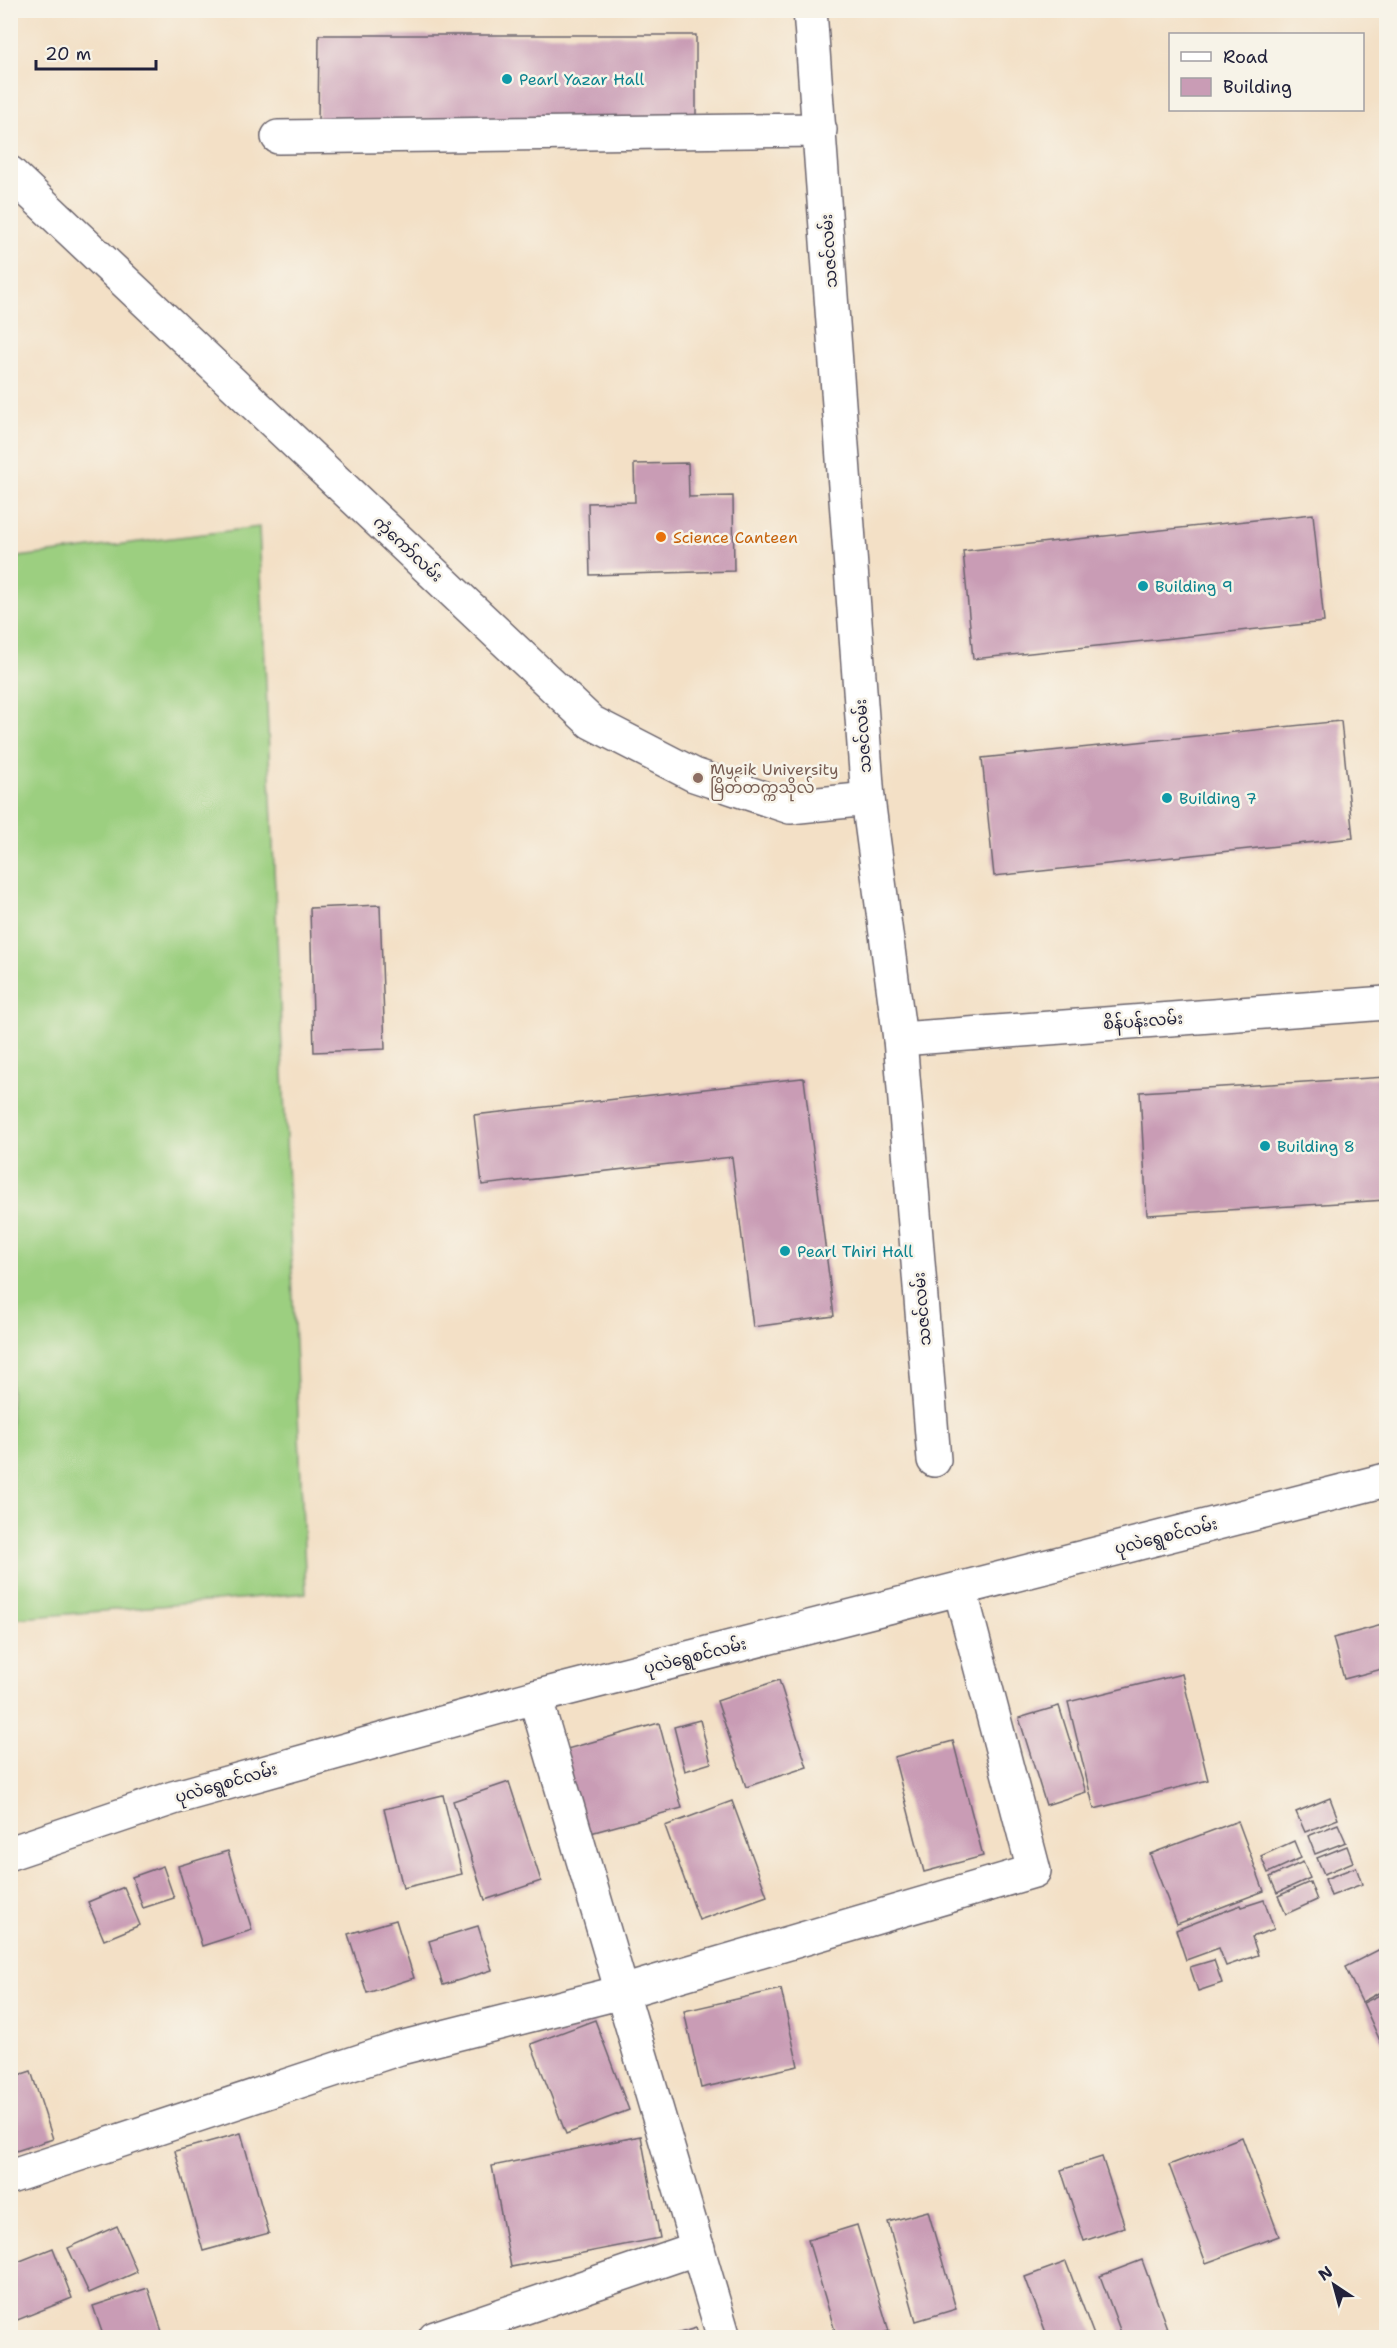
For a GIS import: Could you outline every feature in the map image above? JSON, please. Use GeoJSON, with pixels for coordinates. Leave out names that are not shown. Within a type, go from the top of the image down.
{"type":"FeatureCollection","features":[{"type":"Feature","properties":{"kind":"street","name":"သဇင်လမ်း"},"geometry":{"type":"LineString","coordinates":[[810,10],[868,799],[900,1039],[934,1460]]}},
{"type":"Feature","properties":{"kind":"street"},"geometry":{"type":"LineString","coordinates":[[278,137],[820,130]]}},
{"type":"Feature","properties":{"kind":"street","name":"ကံ့ကော်လမ်း"},"geometry":{"type":"LineString","coordinates":[[10,173],[591,722],[694,775],[790,807],[868,799]]}},
{"type":"Feature","properties":{"kind":"street","name":"စိန်ပန်းလမ်း"},"geometry":{"type":"LineString","coordinates":[[900,1039],[1386,1003]]}},
{"type":"Feature","properties":{"kind":"street","name":"ပုလဲရွေစင်လမ်း"},"geometry":{"type":"LineString","coordinates":[[10,1854],[173,1798],[535,1697],[1386,1480]]}},
{"type":"Feature","properties":{"kind":"street"},"geometry":{"type":"LineString","coordinates":[[10,2177],[400,2048],[622,1992],[1034,1871],[960,1589]]}},
{"type":"Feature","properties":{"kind":"street"},"geometry":{"type":"LineString","coordinates":[[535,1697],[724,2337]]}},
{"type":"Feature","properties":{"kind":"street"},"geometry":{"type":"LineString","coordinates":[[435,2337],[698,2248]]}},
{"type":"Feature","properties":{"kind":"green space"},"geometry":{"type":"Polygon","coordinates":[[[259,527],[306,1593],[11,1619],[11,558],[259,527]]]}},
{"type":"Feature","properties":{"kind":"building","name":"Pearl Yazar Hall"},"geometry":{"type":"Polygon","coordinates":[[[319,35],[696,35],[696,124],[318,123],[319,35]]]}},
{"type":"Feature","properties":{"kind":"building","name":"Science Canteen"},"geometry":{"type":"Polygon","coordinates":[[[688,463],[689,497],[733,496],[734,571],[590,575],[588,503],[635,502],[634,464],[688,463]]]}},
{"type":"Feature","properties":{"kind":"building","name":"Building 9"},"geometry":{"type":"Polygon","coordinates":[[[1313,514],[1324,622],[973,659],[963,551],[1313,514]]]}},
{"type":"Feature","properties":{"kind":"building","name":"Building 7"},"geometry":{"type":"Polygon","coordinates":[[[1341,721],[1353,838],[994,876],[982,758],[1341,721]]]}},
{"type":"Feature","properties":{"kind":"building"},"geometry":{"type":"Polygon","coordinates":[[[380,905],[385,1049],[314,1052],[310,908],[380,905]]]}},
{"type":"Feature","properties":{"kind":"building","name":"Building 8"},"geometry":{"type":"Polygon","coordinates":[[[1386,1077],[1386,1200],[1147,1215],[1140,1092],[1386,1077]]]}},
{"type":"Feature","properties":{"kind":"building","name":"Pearl Thiri Hall"},"geometry":{"type":"Polygon","coordinates":[[[804,1079],[834,1316],[753,1327],[732,1157],[482,1185],[474,1115],[804,1079]]]}},
{"type":"Feature","properties":{"kind":"building"},"geometry":{"type":"Polygon","coordinates":[[[1386,1624],[1386,1668],[1344,1679],[1333,1638],[1386,1624]]]}},
{"type":"Feature","properties":{"kind":"building"},"geometry":{"type":"Polygon","coordinates":[[[1182,1674],[1208,1780],[1094,1809],[1068,1702],[1182,1674]]]}},
{"type":"Feature","properties":{"kind":"building"},"geometry":{"type":"Polygon","coordinates":[[[779,1680],[807,1767],[746,1787],[717,1701],[779,1680]]]}},
{"type":"Feature","properties":{"kind":"building"},"geometry":{"type":"Polygon","coordinates":[[[1059,1706],[1086,1792],[1046,1805],[1019,1718],[1059,1706]]]}},
{"type":"Feature","properties":{"kind":"building"},"geometry":{"type":"Polygon","coordinates":[[[700,1720],[711,1763],[685,1771],[674,1727],[700,1720]]]}},
{"type":"Feature","properties":{"kind":"building"},"geometry":{"type":"Polygon","coordinates":[[[659,1723],[682,1808],[576,1837],[553,1753],[659,1723]]]}},
{"type":"Feature","properties":{"kind":"building"},"geometry":{"type":"Polygon","coordinates":[[[953,1741],[983,1856],[924,1872],[894,1757],[953,1741]]]}},
{"type":"Feature","properties":{"kind":"building"},"geometry":{"type":"Polygon","coordinates":[[[509,1782],[541,1881],[485,1900],[453,1801],[509,1782]]]}},
{"type":"Feature","properties":{"kind":"building"},"geometry":{"type":"Polygon","coordinates":[[[443,1795],[462,1874],[403,1888],[384,1809],[443,1795]]]}},
{"type":"Feature","properties":{"kind":"building"},"geometry":{"type":"Polygon","coordinates":[[[1330,1798],[1338,1819],[1305,1832],[1296,1812],[1330,1798]]]}},
{"type":"Feature","properties":{"kind":"building"},"geometry":{"type":"Polygon","coordinates":[[[732,1801],[767,1896],[699,1920],[665,1826],[732,1801]]]}},
{"type":"Feature","properties":{"kind":"building"},"geometry":{"type":"Polygon","coordinates":[[[1238,1821],[1264,1891],[1177,1924],[1150,1854],[1238,1821]]]}},
{"type":"Feature","properties":{"kind":"building"},"geometry":{"type":"Polygon","coordinates":[[[1338,1824],[1346,1842],[1315,1854],[1308,1836],[1338,1824]]]}},
{"type":"Feature","properties":{"kind":"building"},"geometry":{"type":"Polygon","coordinates":[[[1294,1841],[1301,1858],[1268,1873],[1261,1856],[1294,1841]]]}},
{"type":"Feature","properties":{"kind":"building"},"geometry":{"type":"Polygon","coordinates":[[[1347,1846],[1353,1862],[1324,1874],[1317,1858],[1347,1846]]]}},
{"type":"Feature","properties":{"kind":"building"},"geometry":{"type":"Polygon","coordinates":[[[228,1851],[252,1930],[202,1946],[178,1866],[228,1851]]]}},
{"type":"Feature","properties":{"kind":"building"},"geometry":{"type":"Polygon","coordinates":[[[1303,1862],[1310,1878],[1277,1893],[1270,1877],[1303,1862]]]}},
{"type":"Feature","properties":{"kind":"building"},"geometry":{"type":"Polygon","coordinates":[[[163,1866],[174,1898],[143,1908],[132,1877],[163,1866]]]}},
{"type":"Feature","properties":{"kind":"building"},"geometry":{"type":"Polygon","coordinates":[[[1356,1867],[1362,1884],[1331,1896],[1325,1879],[1356,1867]]]}},
{"type":"Feature","properties":{"kind":"building"},"geometry":{"type":"Polygon","coordinates":[[[1310,1882],[1317,1900],[1286,1914],[1278,1896],[1310,1882]]]}},
{"type":"Feature","properties":{"kind":"building"},"geometry":{"type":"Polygon","coordinates":[[[124,1887],[140,1925],[104,1940],[88,1902],[124,1887]]]}},
{"type":"Feature","properties":{"kind":"building"},"geometry":{"type":"Polygon","coordinates":[[[1264,1900],[1274,1929],[1252,1937],[1258,1955],[1226,1966],[1219,1948],[1186,1960],[1176,1930],[1241,1905],[1242,1907],[1264,1900]]]}},
{"type":"Feature","properties":{"kind":"building"},"geometry":{"type":"Polygon","coordinates":[[[396,1920],[414,1978],[367,1993],[348,1934],[396,1920]]]}},
{"type":"Feature","properties":{"kind":"building"},"geometry":{"type":"Polygon","coordinates":[[[478,1926],[492,1970],[443,1985],[429,1941],[478,1926]]]}},
{"type":"Feature","properties":{"kind":"building"},"geometry":{"type":"Polygon","coordinates":[[[1386,1946],[1386,1989],[1362,2002],[1345,1967],[1386,1946]]]}},
{"type":"Feature","properties":{"kind":"building"},"geometry":{"type":"Polygon","coordinates":[[[1214,1960],[1222,1983],[1198,1991],[1190,1967],[1214,1960]]]}},
{"type":"Feature","properties":{"kind":"building"},"geometry":{"type":"Polygon","coordinates":[[[781,1989],[798,2066],[701,2088],[684,2011],[781,1989]]]}},
{"type":"Feature","properties":{"kind":"building"},"geometry":{"type":"Polygon","coordinates":[[[1386,1992],[1386,2041],[1381,2043],[1363,2003],[1386,1992]]]}},
{"type":"Feature","properties":{"kind":"building"},"geometry":{"type":"Polygon","coordinates":[[[595,2020],[629,2110],[566,2134],[531,2044],[595,2020]]]}},
{"type":"Feature","properties":{"kind":"building"},"geometry":{"type":"Polygon","coordinates":[[[31,2071],[53,2139],[10,2153],[10,2078],[31,2071]]]}},
{"type":"Feature","properties":{"kind":"building"},"geometry":{"type":"Polygon","coordinates":[[[241,2133],[269,2233],[203,2251],[175,2151],[241,2133]]]}},
{"type":"Feature","properties":{"kind":"building"},"geometry":{"type":"Polygon","coordinates":[[[641,2136],[660,2238],[511,2267],[492,2166],[641,2136]]]}},
{"type":"Feature","properties":{"kind":"building"},"geometry":{"type":"Polygon","coordinates":[[[1242,2137],[1279,2236],[1206,2263],[1169,2165],[1242,2137]]]}},
{"type":"Feature","properties":{"kind":"building"},"geometry":{"type":"Polygon","coordinates":[[[1102,2157],[1125,2227],[1084,2241],[1061,2170],[1102,2157]]]}},
{"type":"Feature","properties":{"kind":"building"},"geometry":{"type":"Polygon","coordinates":[[[928,2211],[956,2309],[916,2321],[888,2222],[928,2211]]]}},
{"type":"Feature","properties":{"kind":"building"},"geometry":{"type":"Polygon","coordinates":[[[857,2225],[889,2331],[868,2338],[837,2338],[808,2240],[857,2225]]]}},
{"type":"Feature","properties":{"kind":"building"},"geometry":{"type":"Polygon","coordinates":[[[117,2226],[137,2272],[89,2293],[68,2248],[117,2226]]]}},
{"type":"Feature","properties":{"kind":"building"},"geometry":{"type":"Polygon","coordinates":[[[53,2248],[72,2298],[10,2323],[10,2265],[53,2248]]]}},
{"type":"Feature","properties":{"kind":"building"},"geometry":{"type":"Polygon","coordinates":[[[1142,2260],[1168,2331],[1150,2338],[1123,2338],[1100,2276],[1142,2260]]]}},
{"type":"Feature","properties":{"kind":"building"},"geometry":{"type":"Polygon","coordinates":[[[1066,2262],[1095,2338],[1048,2338],[1025,2277],[1066,2262]]]}},
{"type":"Feature","properties":{"kind":"building"},"geometry":{"type":"Polygon","coordinates":[[[148,2288],[164,2338],[104,2338],[93,2306],[148,2288]]]}},
{"type":"Feature","properties":{"kind":"building"},"geometry":{"type":"Polygon","coordinates":[[[696,2328],[699,2338],[666,2337],[696,2328]]]}},
{"type":"Feature","properties":{"kind":"place","name":"Pearl Yazar Hall"},"geometry":{"type":"Point","coordinates":[507,79]}},
{"type":"Feature","properties":{"kind":"place","name":"Science Canteen"},"geometry":{"type":"Point","coordinates":[661,537]}},
{"type":"Feature","properties":{"kind":"place","name":"Building 9"},"geometry":{"type":"Point","coordinates":[1143,586]}},
{"type":"Feature","properties":{"kind":"place","name":"Myeik University မြိတ်တက္ကသိုလ်"},"geometry":{"type":"Point","coordinates":[698,778]}},
{"type":"Feature","properties":{"kind":"place","name":"Building 7"},"geometry":{"type":"Point","coordinates":[1167,798]}},
{"type":"Feature","properties":{"kind":"place","name":"Building 8"},"geometry":{"type":"Point","coordinates":[1265,1146]}},
{"type":"Feature","properties":{"kind":"place","name":"Pearl Thiri Hall"},"geometry":{"type":"Point","coordinates":[785,1251]}}]}
